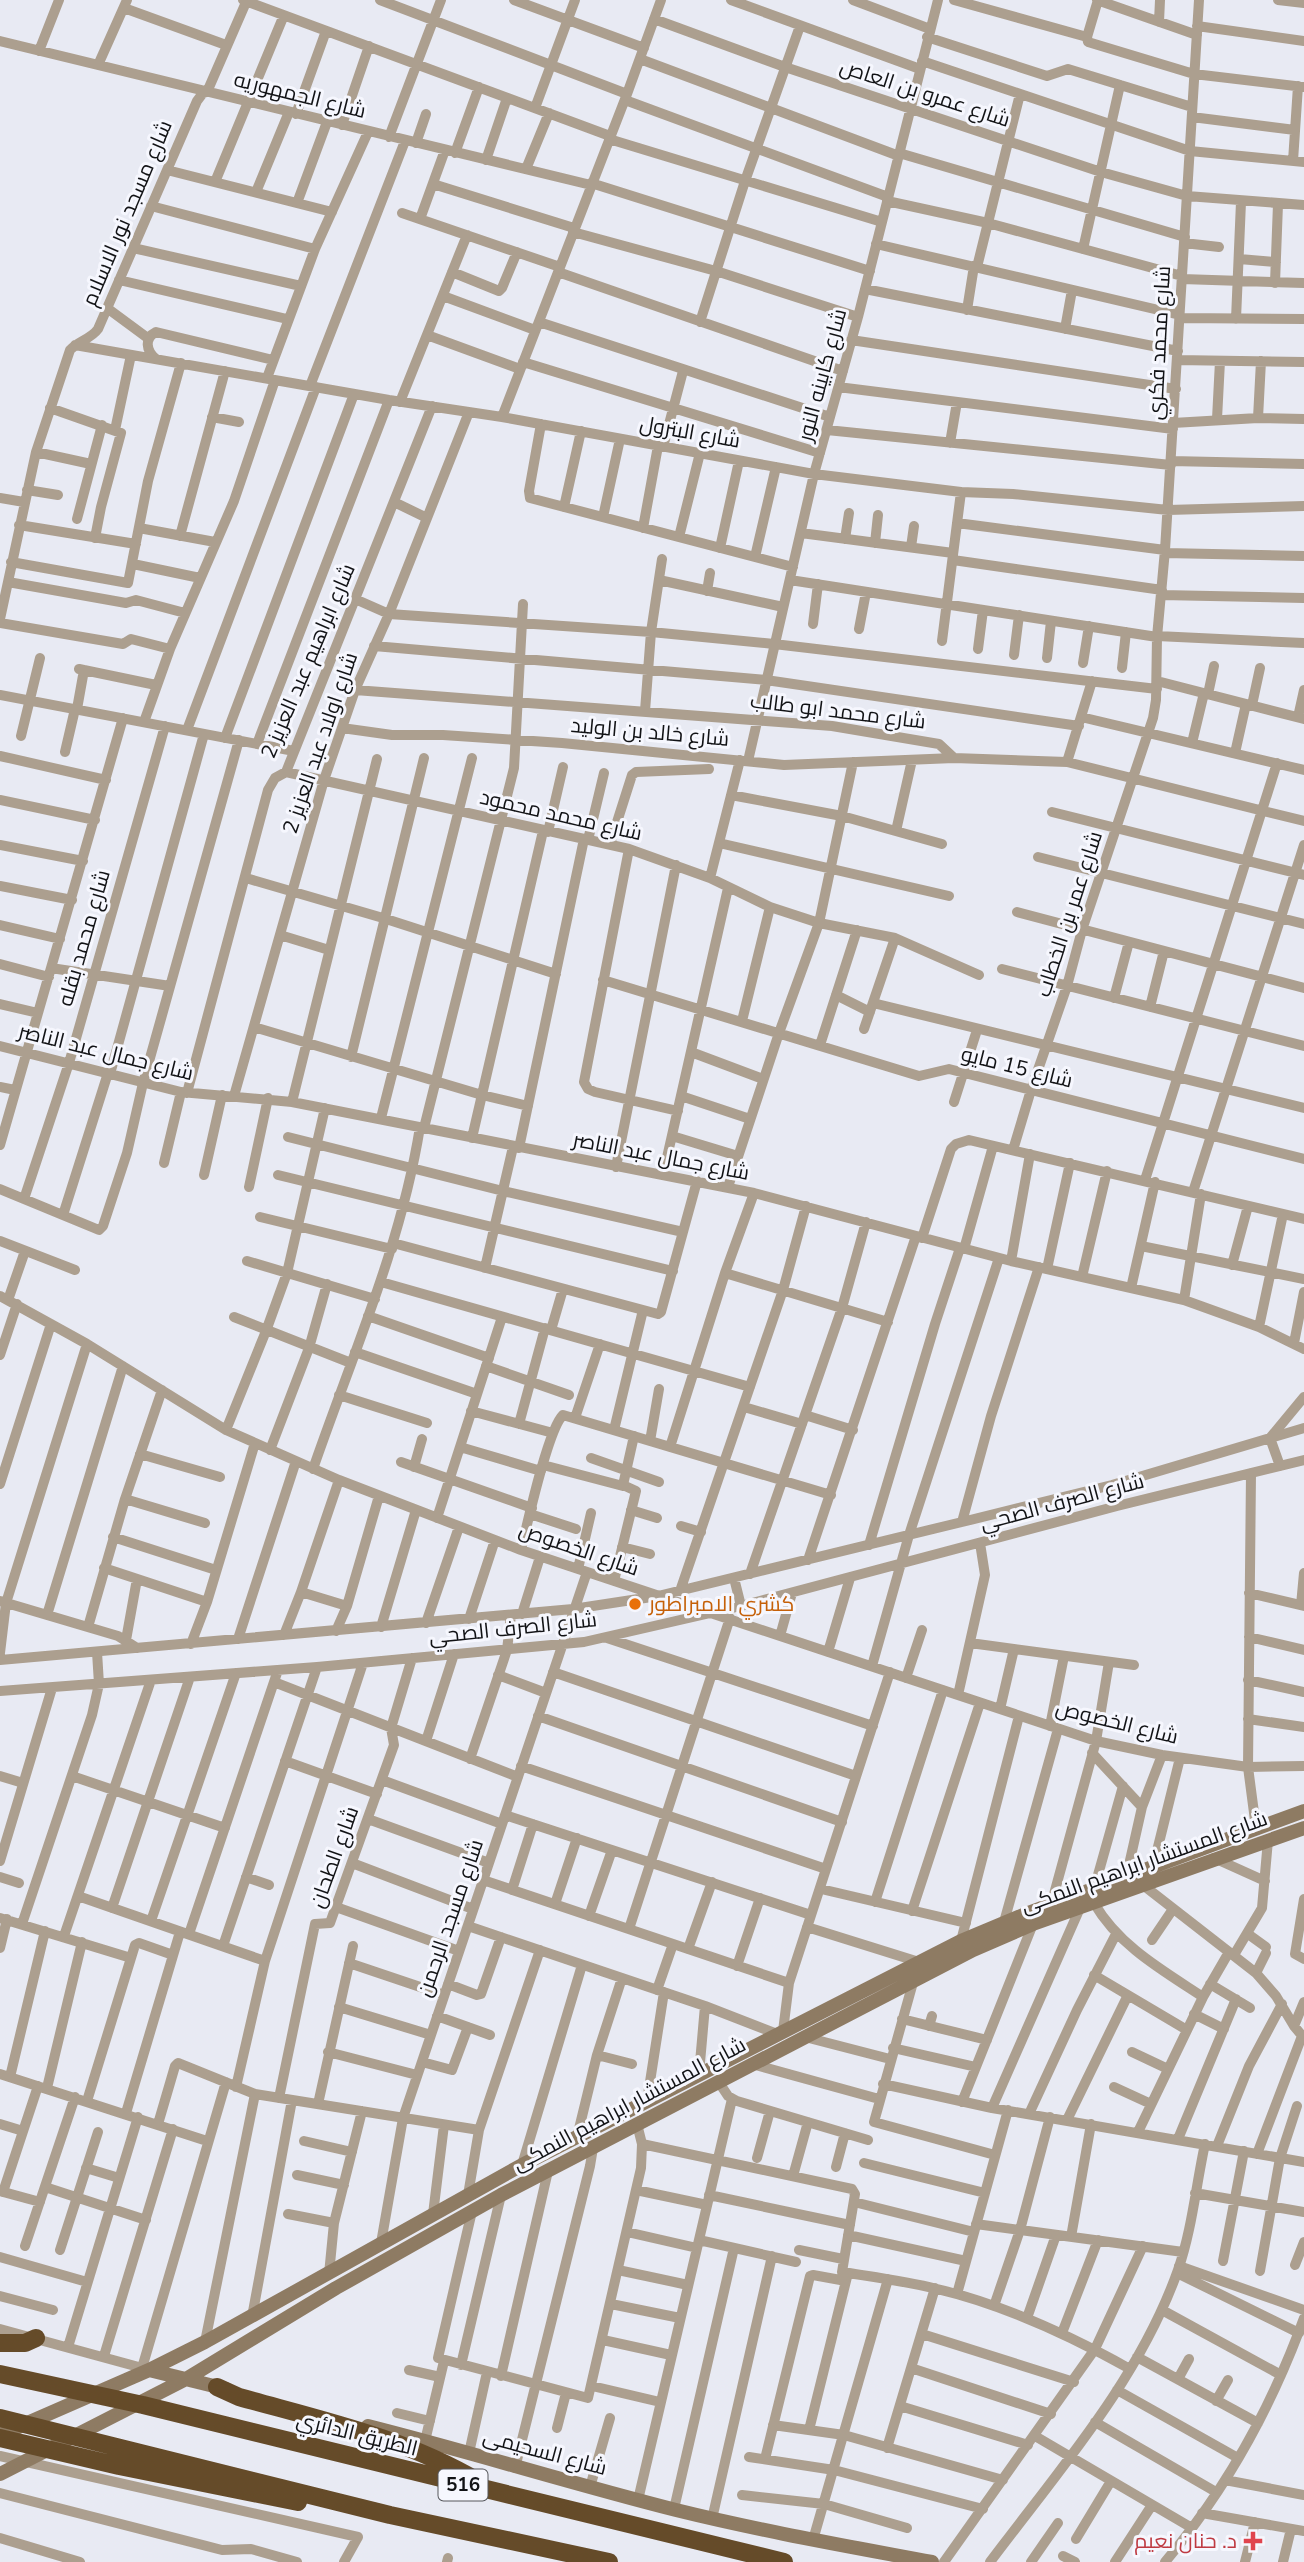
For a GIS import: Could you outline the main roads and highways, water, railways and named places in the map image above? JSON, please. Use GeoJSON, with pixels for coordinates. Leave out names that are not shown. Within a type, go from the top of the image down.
{"type":"FeatureCollection","features":[{"type":"Feature","properties":{"kind":"highway"},"geometry":{"type":"LineString","coordinates":[[0,2343],[25,2343],[36,2338]]}},
{"type":"Feature","properties":{"kind":"highway","name":"الطريق الدائري"},"geometry":{"type":"LineString","coordinates":[[0,2374],[143,2405],[784,2562]]}},
{"type":"Feature","properties":{"kind":"highway"},"geometry":{"type":"LineString","coordinates":[[217,2387],[239,2397],[400,2444],[455,2468],[497,2493]]}},
{"type":"Feature","properties":{"kind":"highway","name":"516"},"geometry":{"type":"LineString","coordinates":[[0,2418],[390,2515],[609,2562]]}},
{"type":"Feature","properties":{"kind":"highway","name":"516"},"geometry":{"type":"LineString","coordinates":[[0,2437],[119,2466],[272,2498],[390,2515]]}},
{"type":"Feature","properties":{"kind":"main road","name":"شارع المستشار ابراهيم النمكى"},"geometry":{"type":"LineString","coordinates":[[0,2437],[205,2342],[522,2165],[961,1941],[1051,1905],[1089,1900],[1143,1885],[1256,1828],[1304,1811]]}},
{"type":"Feature","properties":{"kind":"main road","name":"شارع المستشار ابراهيم النمكى"},"geometry":{"type":"LineString","coordinates":[[0,2474],[186,2379],[336,2288],[501,2195],[983,1945],[1089,1900],[1126,1878],[1153,1867],[1268,1840],[1304,1828]]}},
{"type":"Feature","properties":{"kind":"main road"},"geometry":{"type":"LineString","coordinates":[[329,2274],[336,2288]]}},
{"type":"Feature","properties":{"kind":"main road","name":"شارع السحيمى"},"geometry":{"type":"LineString","coordinates":[[146,2369],[425,2441],[674,2510],[932,2562]]}},
{"type":"Feature","properties":{"kind":"place","name":"كشري الامبراطور"},"geometry":{"type":"Point","coordinates":[635,1604]}},
{"type":"Feature","properties":{"kind":"place","name":"د. حنان نعيم"},"geometry":{"type":"Point","coordinates":[1253,2541]}}]}
